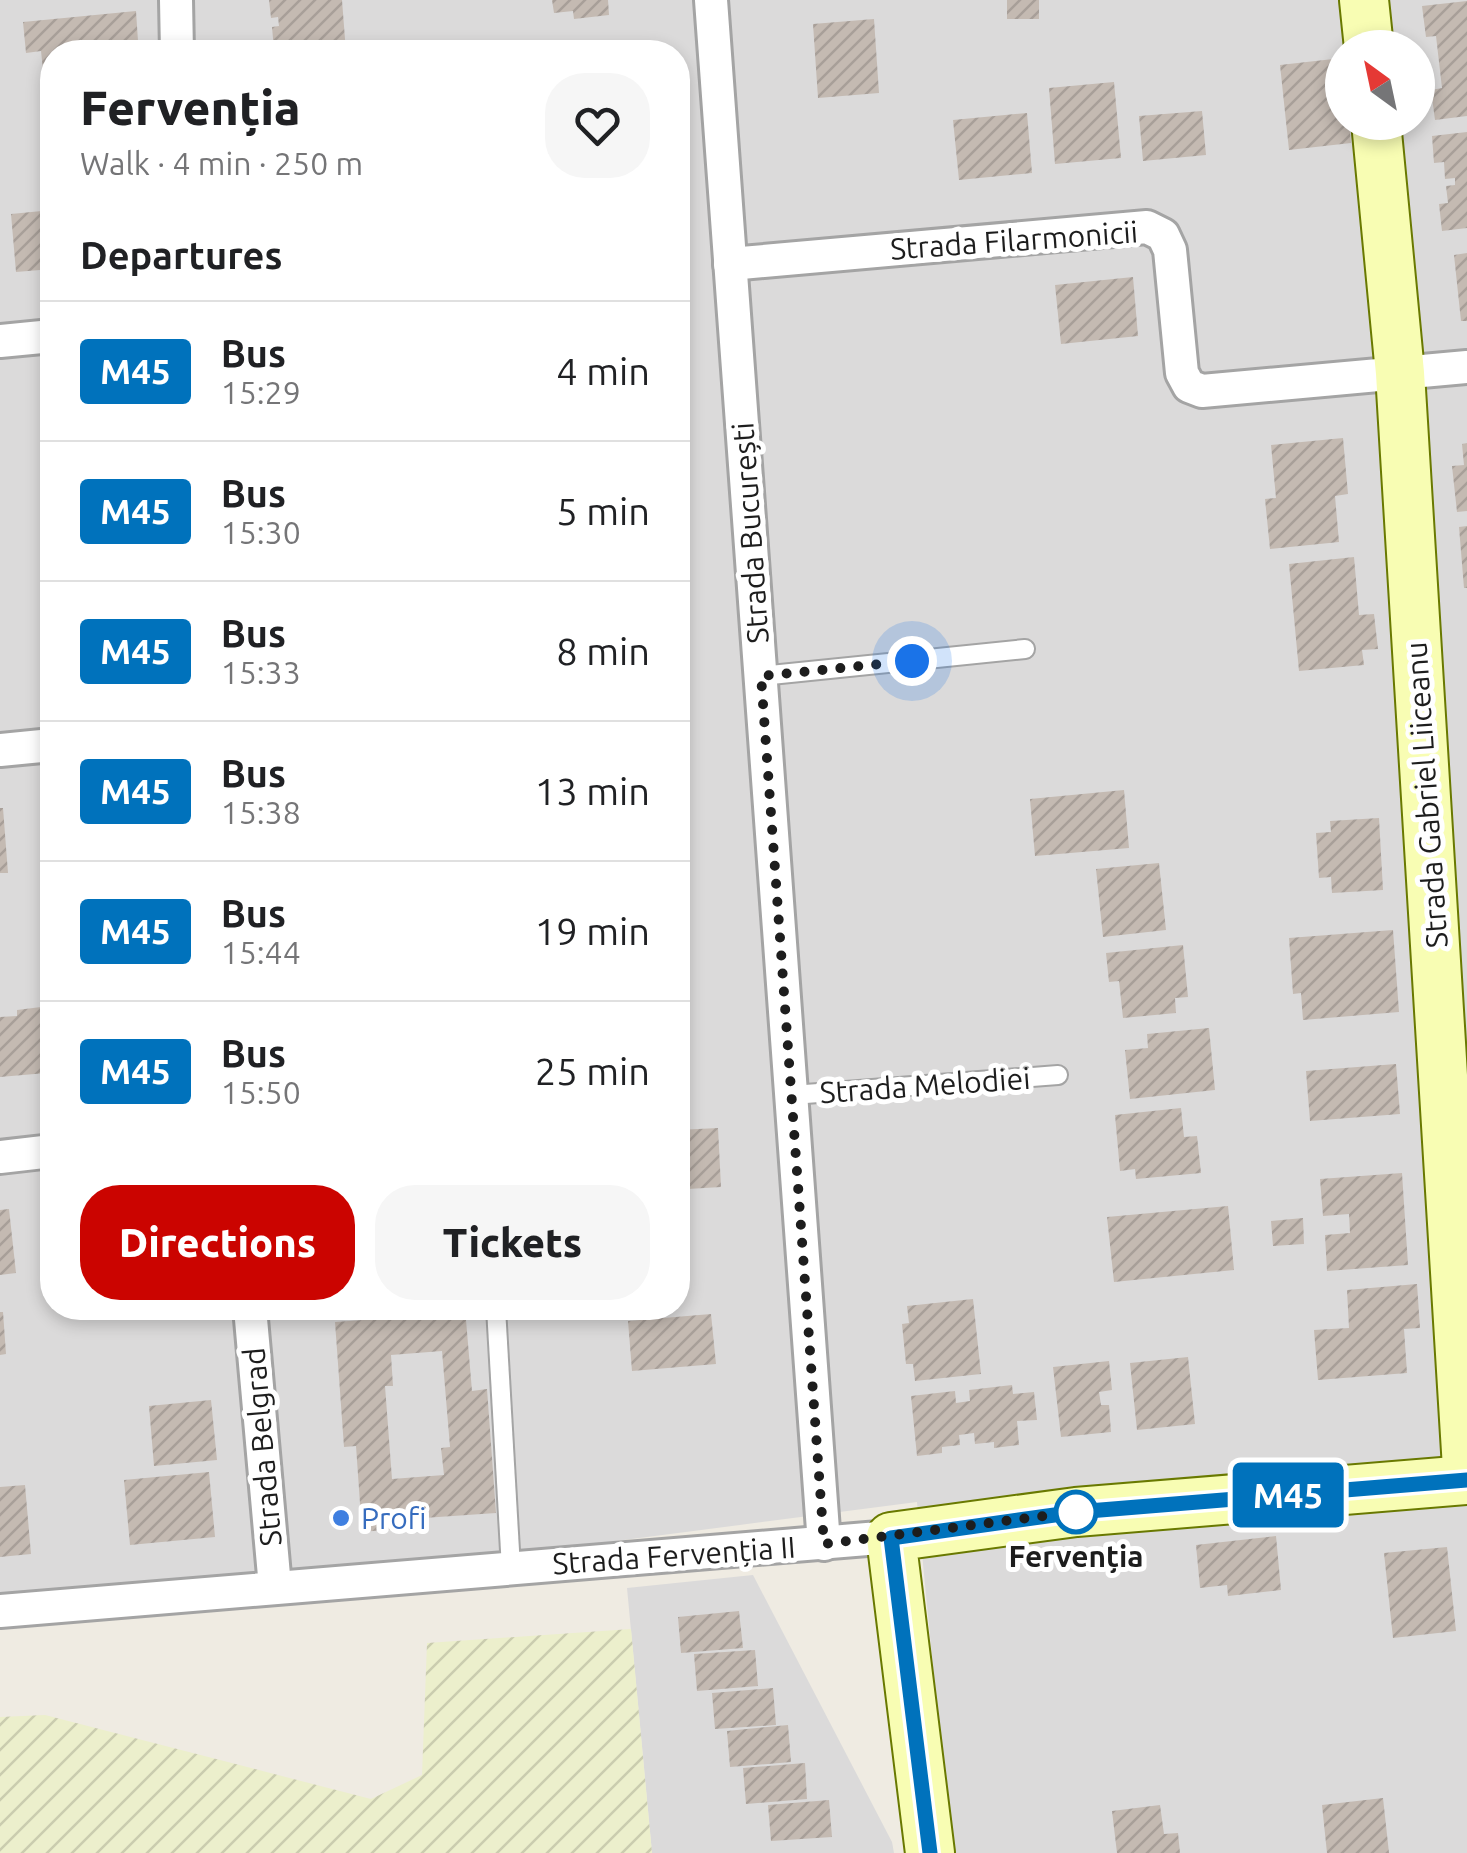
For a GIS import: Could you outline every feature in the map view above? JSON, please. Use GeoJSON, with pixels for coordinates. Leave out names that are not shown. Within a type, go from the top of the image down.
{"type":"FeatureCollection","features":[{"type":"Feature","properties":{"kind":"street"},"geometry":{"type":"LineString","coordinates":[[176,0],[178,40]]}},
{"type":"Feature","properties":{"kind":"street","name":"Strada București"},"geometry":{"type":"LineString","coordinates":[[711,0],[824,1544]]}},
{"type":"Feature","properties":{"kind":"street"},"geometry":{"type":"LineString","coordinates":[[1364,0],[1366,30]]}},
{"type":"Feature","properties":{"kind":"street","name":"Strada Gabriel Liiceanu"},"geometry":{"type":"LineString","coordinates":[[1378,140],[1400,373],[1467,1468]]}},
{"type":"Feature","properties":{"kind":"street","name":"Strada Filarmonicii"},"geometry":{"type":"LineString","coordinates":[[730,264],[1146,227],[1163,235],[1170,250],[1182,374],[1189,386],[1202,391],[1467,368]]}},
{"type":"Feature","properties":{"kind":"street"},"geometry":{"type":"LineString","coordinates":[[0,341],[40,337]]}},
{"type":"Feature","properties":{"kind":"street"},"geometry":{"type":"LineString","coordinates":[[0,750],[40,746]]}},
{"type":"Feature","properties":{"kind":"street"},"geometry":{"type":"LineString","coordinates":[[0,1157],[40,1152]]}},
{"type":"Feature","properties":{"kind":"street","name":"Strada Belgrad"},"geometry":{"type":"LineString","coordinates":[[251,1320],[275,1586]]}},
{"type":"Feature","properties":{"kind":"street","name":"Strada Fervenția II"},"geometry":{"type":"LineString","coordinates":[[0,1611],[824,1544],[1076,1512],[1467,1480]]}},
{"type":"Feature","properties":{"kind":"street"},"geometry":{"type":"LineString","coordinates":[[891,1538],[930,1853]]}},
{"type":"Feature","properties":{"kind":"lane"},"geometry":{"type":"LineString","coordinates":[[761,676],[1025,649]]}},
{"type":"Feature","properties":{"kind":"lane","name":"Strada Melodiei"},"geometry":{"type":"LineString","coordinates":[[792,1094],[1058,1075]]}},
{"type":"Feature","properties":{"kind":"lane"},"geometry":{"type":"LineString","coordinates":[[497,1320],[511,1568]]}},
{"type":"Feature","properties":{"kind":"shaded area"},"geometry":{"type":"Polygon","coordinates":[[[0,0],[1467,0],[1467,1853],[951,1853],[917,1502],[0,1621],[0,0]]]}},
{"type":"Feature","properties":{"kind":"shaded area"},"geometry":{"type":"Polygon","coordinates":[[[753,1575],[892,1842],[894,1853],[652,1853],[627,1588],[753,1575]]]}},
{"type":"Feature","properties":{"kind":"green space"},"geometry":{"type":"Polygon","coordinates":[[[631,1629],[652,1853],[0,1853],[0,1717],[45,1715],[371,1799],[422,1775],[427,1643],[631,1629]]]}},
{"type":"Feature","properties":{"kind":"building"},"geometry":{"type":"Polygon","coordinates":[[[269,0],[342,0],[345,40],[273,40],[272,27],[279,26],[278,17],[271,18],[269,0]]]}},
{"type":"Feature","properties":{"kind":"building"},"geometry":{"type":"Polygon","coordinates":[[[552,0],[608,0],[609,15],[574,19],[573,11],[554,13],[552,0]]]}},
{"type":"Feature","properties":{"kind":"building"},"geometry":{"type":"Polygon","coordinates":[[[1007,0],[1039,0],[1039,19],[1007,19],[1007,0]]]}},
{"type":"Feature","properties":{"kind":"building"},"geometry":{"type":"Polygon","coordinates":[[[1467,1],[1467,116],[1435,120],[1435,89],[1442,88],[1435,30],[1425,30],[1422,6],[1467,1]]]}},
{"type":"Feature","properties":{"kind":"building"},"geometry":{"type":"Polygon","coordinates":[[[136,11],[138,40],[40,40],[40,51],[26,53],[23,22],[136,11]]]}},
{"type":"Feature","properties":{"kind":"building"},"geometry":{"type":"Polygon","coordinates":[[[874,19],[879,93],[818,98],[813,24],[874,19]]]}},
{"type":"Feature","properties":{"kind":"building"},"geometry":{"type":"Polygon","coordinates":[[[1325,60],[1325,140],[1351,143],[1289,150],[1280,65],[1325,60]]]}},
{"type":"Feature","properties":{"kind":"building"},"geometry":{"type":"Polygon","coordinates":[[[1114,82],[1121,158],[1055,164],[1049,88],[1114,82]]]}},
{"type":"Feature","properties":{"kind":"building"},"geometry":{"type":"Polygon","coordinates":[[[1202,111],[1206,155],[1143,161],[1139,116],[1202,111]]]}},
{"type":"Feature","properties":{"kind":"building"},"geometry":{"type":"Polygon","coordinates":[[[1027,113],[1032,173],[959,180],[953,120],[1027,113]]]}},
{"type":"Feature","properties":{"kind":"building"},"geometry":{"type":"Polygon","coordinates":[[[1467,132],[1467,228],[1442,231],[1439,204],[1448,203],[1446,186],[1455,185],[1455,178],[1445,179],[1444,162],[1434,163],[1435,136],[1467,132]]]}},
{"type":"Feature","properties":{"kind":"building"},"geometry":{"type":"Polygon","coordinates":[[[40,211],[40,270],[16,272],[11,214],[40,211]]]}},
{"type":"Feature","properties":{"kind":"building"},"geometry":{"type":"Polygon","coordinates":[[[1467,253],[1467,321],[1461,321],[1454,255],[1467,253]]]}},
{"type":"Feature","properties":{"kind":"building"},"geometry":{"type":"Polygon","coordinates":[[[1133,277],[1138,336],[1061,344],[1055,285],[1133,277]]]}},
{"type":"Feature","properties":{"kind":"building"},"geometry":{"type":"Polygon","coordinates":[[[1343,438],[1348,494],[1335,496],[1339,542],[1270,549],[1265,499],[1276,498],[1271,445],[1343,438]]]}},
{"type":"Feature","properties":{"kind":"building"},"geometry":{"type":"Polygon","coordinates":[[[1467,443],[1467,511],[1457,512],[1452,466],[1464,465],[1462,444],[1467,443]]]}},
{"type":"Feature","properties":{"kind":"building"},"geometry":{"type":"Polygon","coordinates":[[[1467,526],[1467,588],[1464,588],[1459,527],[1467,526]]]}},
{"type":"Feature","properties":{"kind":"building"},"geometry":{"type":"Polygon","coordinates":[[[1354,557],[1359,615],[1374,614],[1378,649],[1362,650],[1364,665],[1299,671],[1289,564],[1354,557]]]}},
{"type":"Feature","properties":{"kind":"building"},"geometry":{"type":"Polygon","coordinates":[[[1124,790],[1129,848],[1035,856],[1030,799],[1124,790]]]}},
{"type":"Feature","properties":{"kind":"building"},"geometry":{"type":"Polygon","coordinates":[[[3,808],[8,873],[0,873],[3,808]]]}},
{"type":"Feature","properties":{"kind":"building"},"geometry":{"type":"Polygon","coordinates":[[[1379,818],[1383,890],[1332,893],[1331,877],[1319,878],[1316,833],[1331,832],[1330,821],[1379,818]]]}},
{"type":"Feature","properties":{"kind":"building"},"geometry":{"type":"Polygon","coordinates":[[[1159,863],[1166,930],[1103,937],[1096,869],[1159,863]]]}},
{"type":"Feature","properties":{"kind":"building"},"geometry":{"type":"Polygon","coordinates":[[[1393,930],[1399,1012],[1303,1020],[1301,993],[1293,994],[1289,938],[1393,930]]]}},
{"type":"Feature","properties":{"kind":"building"},"geometry":{"type":"Polygon","coordinates":[[[1183,945],[1188,997],[1175,998],[1176,1013],[1123,1018],[1119,981],[1109,982],[1106,953],[1183,945]]]}},
{"type":"Feature","properties":{"kind":"building"},"geometry":{"type":"Polygon","coordinates":[[[40,1007],[40,1074],[0,1077],[0,1017],[17,1016],[17,1010],[40,1007]]]}},
{"type":"Feature","properties":{"kind":"building"},"geometry":{"type":"Polygon","coordinates":[[[1209,1028],[1215,1090],[1130,1099],[1125,1050],[1148,1048],[1147,1034],[1209,1028]]]}},
{"type":"Feature","properties":{"kind":"building"},"geometry":{"type":"Polygon","coordinates":[[[1396,1064],[1400,1114],[1310,1121],[1306,1071],[1396,1064]]]}},
{"type":"Feature","properties":{"kind":"building"},"geometry":{"type":"Polygon","coordinates":[[[1181,1108],[1184,1137],[1197,1136],[1201,1173],[1136,1179],[1135,1169],[1120,1171],[1115,1115],[1181,1108]]]}},
{"type":"Feature","properties":{"kind":"building"},"geometry":{"type":"Polygon","coordinates":[[[718,1128],[721,1187],[690,1189],[690,1129],[718,1128]]]}},
{"type":"Feature","properties":{"kind":"building"},"geometry":{"type":"Polygon","coordinates":[[[1402,1173],[1408,1265],[1327,1271],[1325,1235],[1350,1233],[1349,1214],[1323,1216],[1320,1179],[1402,1173]]]}},
{"type":"Feature","properties":{"kind":"building"},"geometry":{"type":"Polygon","coordinates":[[[1228,1206],[1234,1270],[1114,1282],[1107,1217],[1228,1206]]]}},
{"type":"Feature","properties":{"kind":"building"},"geometry":{"type":"Polygon","coordinates":[[[9,1209],[16,1273],[0,1275],[0,1210],[9,1209]]]}},
{"type":"Feature","properties":{"kind":"building"},"geometry":{"type":"Polygon","coordinates":[[[1303,1218],[1304,1244],[1273,1246],[1271,1221],[1303,1218]]]}},
{"type":"Feature","properties":{"kind":"building"},"geometry":{"type":"Polygon","coordinates":[[[1417,1284],[1420,1328],[1404,1329],[1407,1373],[1318,1380],[1314,1330],[1349,1328],[1347,1290],[1417,1284]]]}},
{"type":"Feature","properties":{"kind":"building"},"geometry":{"type":"Polygon","coordinates":[[[973,1299],[981,1374],[915,1381],[913,1364],[906,1364],[902,1324],[909,1323],[907,1306],[973,1299]]]}},
{"type":"Feature","properties":{"kind":"building"},"geometry":{"type":"Polygon","coordinates":[[[0,1312],[6,1354],[0,1355],[0,1312]]]}},
{"type":"Feature","properties":{"kind":"building"},"geometry":{"type":"Polygon","coordinates":[[[711,1314],[716,1364],[632,1371],[628,1321],[690,1320],[690,1316],[711,1314]]]}},
{"type":"Feature","properties":{"kind":"building"},"geometry":{"type":"Polygon","coordinates":[[[466,1320],[472,1391],[487,1389],[496,1513],[395,1520],[395,1529],[362,1532],[356,1446],[344,1447],[335,1322],[466,1320]],[[442,1351],[391,1355],[393,1386],[385,1386],[392,1479],[444,1475],[441,1448],[450,1447],[442,1351]]]}},
{"type":"Feature","properties":{"kind":"building"},"geometry":{"type":"Polygon","coordinates":[[[1188,1357],[1195,1424],[1137,1430],[1130,1363],[1188,1357]]]}},
{"type":"Feature","properties":{"kind":"building"},"geometry":{"type":"Polygon","coordinates":[[[1109,1361],[1112,1390],[1099,1392],[1101,1405],[1109,1405],[1111,1432],[1061,1437],[1053,1367],[1109,1361]]]}},
{"type":"Feature","properties":{"kind":"building"},"geometry":{"type":"Polygon","coordinates":[[[1012,1385],[1013,1394],[1034,1392],[1037,1420],[1017,1421],[1019,1445],[994,1448],[994,1442],[975,1444],[974,1433],[959,1435],[960,1445],[942,1447],[942,1453],[917,1456],[911,1396],[955,1391],[956,1403],[970,1401],[969,1390],[1012,1385]]]}},
{"type":"Feature","properties":{"kind":"building"},"geometry":{"type":"Polygon","coordinates":[[[211,1400],[217,1460],[154,1466],[149,1406],[211,1400]]]}},
{"type":"Feature","properties":{"kind":"building"},"geometry":{"type":"Polygon","coordinates":[[[209,1472],[215,1537],[130,1545],[124,1480],[209,1472]]]}},
{"type":"Feature","properties":{"kind":"building"},"geometry":{"type":"Polygon","coordinates":[[[25,1485],[31,1554],[0,1557],[0,1487],[25,1485]]]}},
{"type":"Feature","properties":{"kind":"building"},"geometry":{"type":"Polygon","coordinates":[[[1276,1536],[1281,1590],[1228,1596],[1227,1585],[1200,1588],[1196,1545],[1276,1536]]]}},
{"type":"Feature","properties":{"kind":"building"},"geometry":{"type":"Polygon","coordinates":[[[1447,1547],[1456,1631],[1393,1638],[1384,1553],[1447,1547]]]}},
{"type":"Feature","properties":{"kind":"building"},"geometry":{"type":"Polygon","coordinates":[[[739,1611],[743,1648],[681,1653],[678,1617],[739,1611]]]}},
{"type":"Feature","properties":{"kind":"building"},"geometry":{"type":"Polygon","coordinates":[[[755,1650],[758,1686],[697,1691],[694,1654],[755,1650]]]}},
{"type":"Feature","properties":{"kind":"building"},"geometry":{"type":"Polygon","coordinates":[[[773,1688],[776,1725],[715,1729],[712,1693],[773,1688]]]}},
{"type":"Feature","properties":{"kind":"building"},"geometry":{"type":"Polygon","coordinates":[[[788,1725],[791,1762],[730,1767],[727,1731],[788,1725]]]}},
{"type":"Feature","properties":{"kind":"building"},"geometry":{"type":"Polygon","coordinates":[[[805,1763],[807,1799],[746,1804],[743,1768],[805,1763]]]}},
{"type":"Feature","properties":{"kind":"building"},"geometry":{"type":"Polygon","coordinates":[[[1383,1798],[1389,1853],[1327,1853],[1322,1805],[1383,1798]]]}},
{"type":"Feature","properties":{"kind":"building"},"geometry":{"type":"Polygon","coordinates":[[[829,1800],[832,1837],[771,1841],[768,1805],[829,1800]]]}},
{"type":"Feature","properties":{"kind":"building"},"geometry":{"type":"Polygon","coordinates":[[[1160,1805],[1164,1834],[1178,1833],[1180,1853],[1117,1853],[1112,1811],[1160,1805]]]}},
{"type":"Feature","properties":{"kind":"bus line","name":"M45"},"geometry":{"type":"LineString","coordinates":[[930,1853],[891,1538],[1076,1512],[1467,1480]]}},
{"type":"Feature","properties":{"kind":"place","name":"Fervenția"},"geometry":{"type":"Point","coordinates":[1076,1512]}},
{"type":"Feature","properties":{"kind":"place","name":"Profi"},"geometry":{"type":"Point","coordinates":[341,1518]}},
{"type":"Feature","properties":{"kind":"route"},"geometry":{"type":"LineString","coordinates":[[912,661],[761,676],[824,1544],[1076,1512]]}}]}
